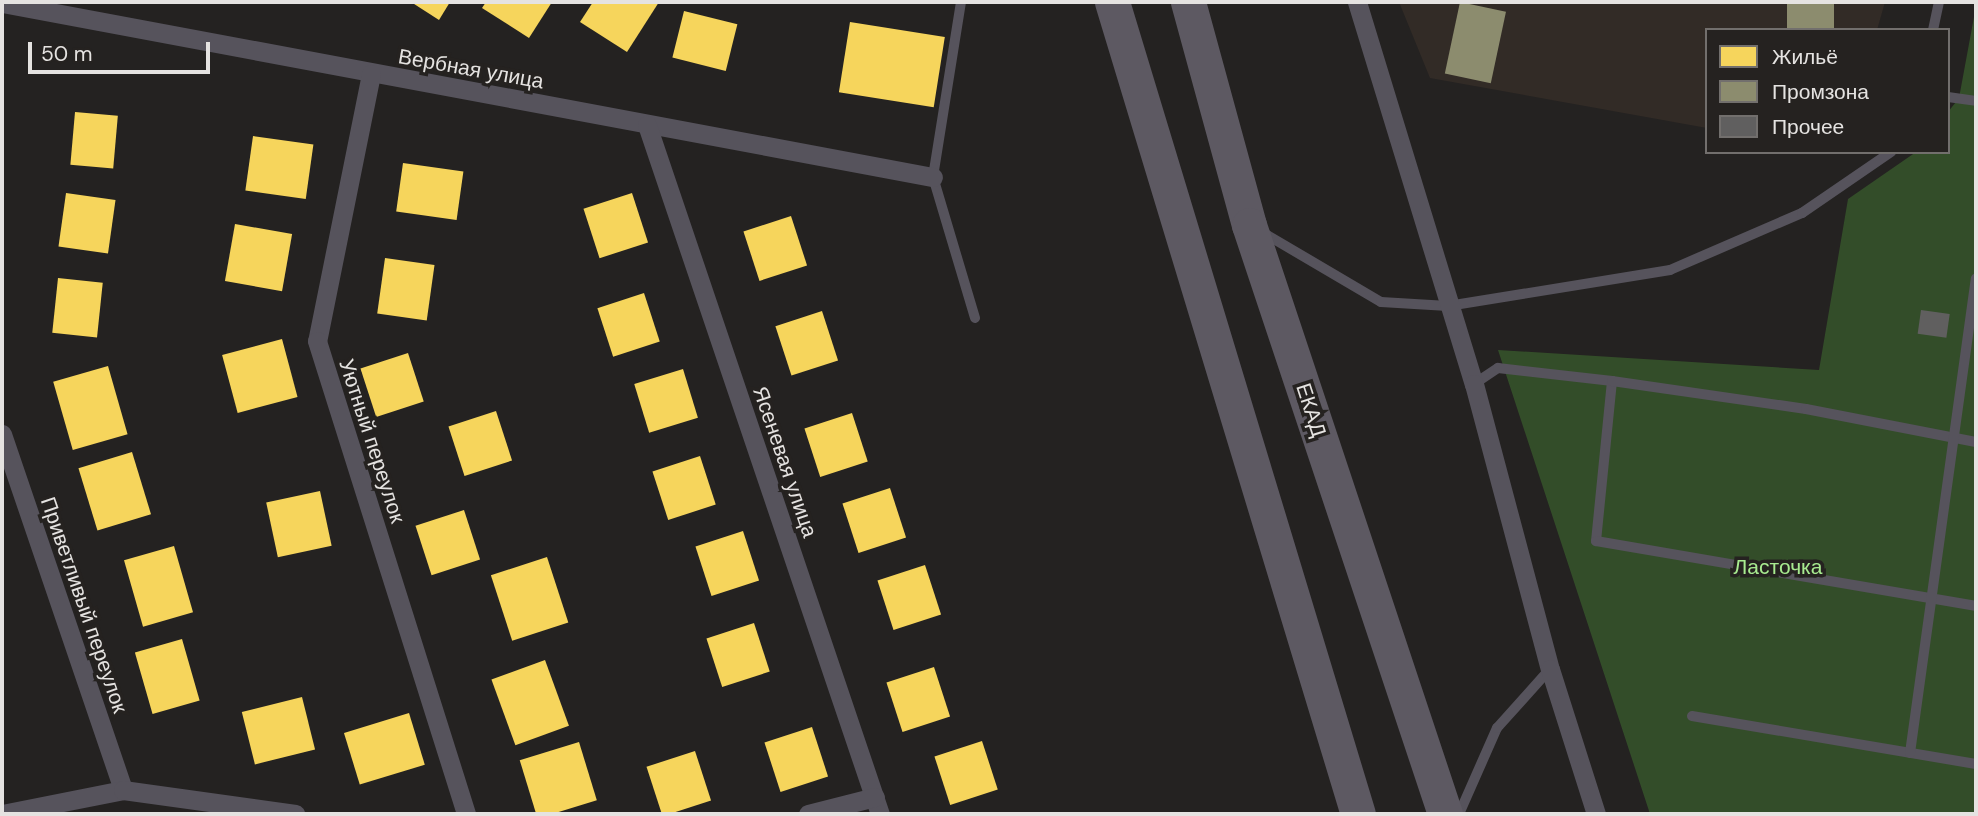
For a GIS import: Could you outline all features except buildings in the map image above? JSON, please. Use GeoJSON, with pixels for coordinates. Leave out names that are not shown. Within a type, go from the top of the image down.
{"type":"FeatureCollection","features":[{"type":"Feature","properties":{"kind":"highway"},"geometry":{"type":"LineString","coordinates":[[1112,2],[1358,814]]}},
{"type":"Feature","properties":{"kind":"highway","name":"ЕКАД"},"geometry":{"type":"LineString","coordinates":[[1188,2],[1250,225],[1445,814]]}},
{"type":"Feature","properties":{"kind":"street"},"geometry":{"type":"LineString","coordinates":[[1357,2],[1474,384],[1550,669],[1596,814]]}},
{"type":"Feature","properties":{"kind":"street","name":"Вербная улица"},"geometry":{"type":"LineString","coordinates":[[2,4],[933,177]]}},
{"type":"Feature","properties":{"kind":"street","name":"Уютный переулок"},"geometry":{"type":"LineString","coordinates":[[371,74],[317,341],[467,814]]}},
{"type":"Feature","properties":{"kind":"street","name":"Ясеневая улица"},"geometry":{"type":"LineString","coordinates":[[647,125],[878,806]]}},
{"type":"Feature","properties":{"kind":"street","name":"Приветливый переулок"},"geometry":{"type":"LineString","coordinates":[[2,434],[124,790]]}},
{"type":"Feature","properties":{"kind":"street"},"geometry":{"type":"LineString","coordinates":[[2,814],[124,790],[295,814]]}},
{"type":"Feature","properties":{"kind":"street"},"geometry":{"type":"LineString","coordinates":[[808,814],[878,806]]}},
{"type":"Feature","properties":{"kind":"lane"},"geometry":{"type":"LineString","coordinates":[[961,2],[933,177],[975,318]]}},
{"type":"Feature","properties":{"kind":"lane"},"geometry":{"type":"LineString","coordinates":[[1933,28],[1939,2]]}},
{"type":"Feature","properties":{"kind":"lane"},"geometry":{"type":"LineString","coordinates":[[1950,97],[1976,101]]}},
{"type":"Feature","properties":{"kind":"lane"},"geometry":{"type":"LineString","coordinates":[[1250,225],[1381,302],[1448,306],[1670,270],[1802,213],[1888,154]]}},
{"type":"Feature","properties":{"kind":"lane"},"geometry":{"type":"LineString","coordinates":[[1910,753],[1976,279]]}},
{"type":"Feature","properties":{"kind":"lane"},"geometry":{"type":"LineString","coordinates":[[1474,384],[1498,368],[1612,381],[1807,409],[1976,442]]}},
{"type":"Feature","properties":{"kind":"lane"},"geometry":{"type":"LineString","coordinates":[[1612,381],[1596,541],[1976,606]]}},
{"type":"Feature","properties":{"kind":"lane"},"geometry":{"type":"LineString","coordinates":[[1459,814],[1497,728],[1550,669]]}},
{"type":"Feature","properties":{"kind":"lane"},"geometry":{"type":"LineString","coordinates":[[1692,716],[1976,764]]}},
{"type":"Feature","properties":{"kind":"shaded area"},"geometry":{"type":"Polygon","coordinates":[[[1399,2],[1885,2],[1878,28],[1705,28],[1705,128],[1430,78],[1399,2]]]}},
{"type":"Feature","properties":{"kind":"green space","name":"Ласточка"},"geometry":{"type":"Polygon","coordinates":[[[1976,6],[1976,814],[1650,814],[1498,350],[1819,370],[1848,199],[1913,154],[1950,154],[1950,109],[1959,98],[1976,6]]]}}]}
